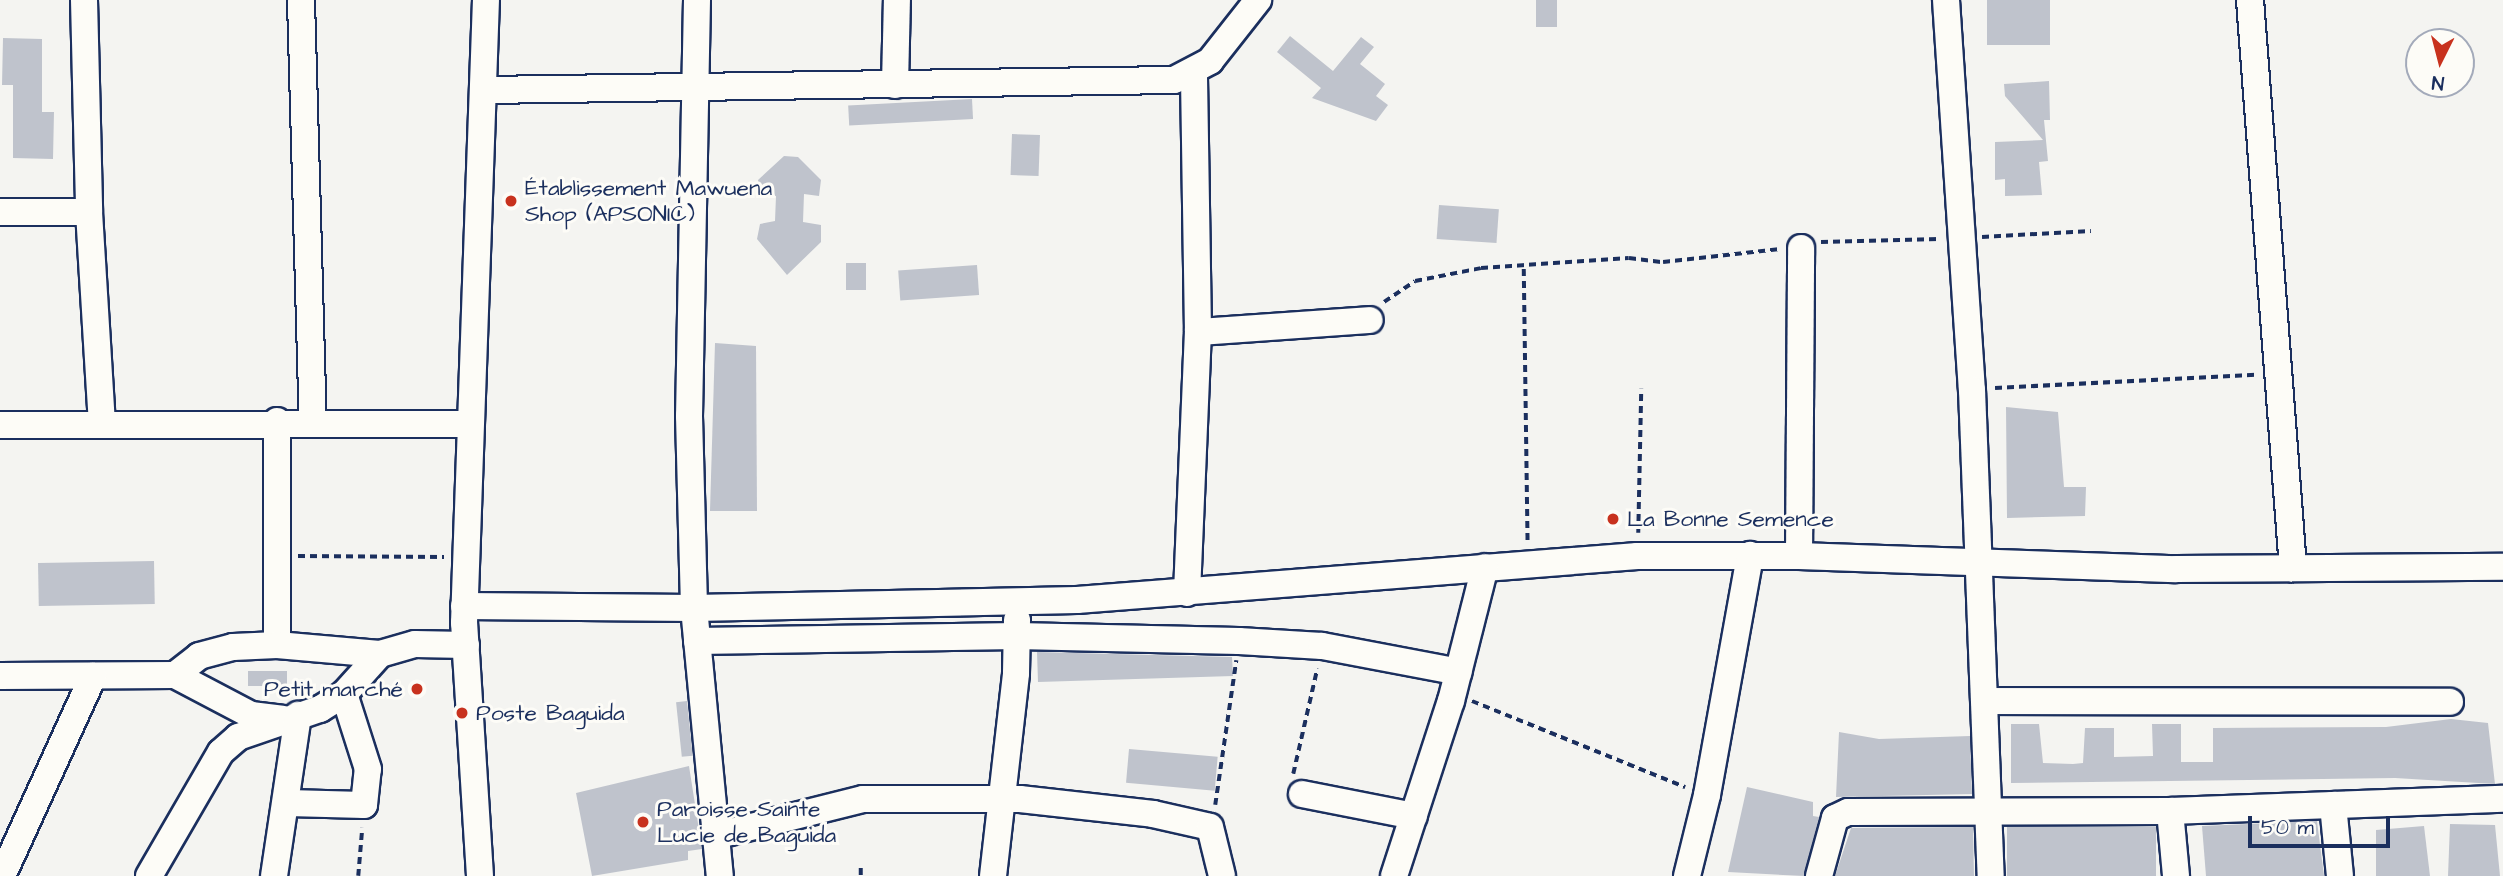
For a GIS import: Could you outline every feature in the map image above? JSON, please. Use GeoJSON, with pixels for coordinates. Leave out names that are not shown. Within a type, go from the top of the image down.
{"type":"FeatureCollection","features":[{"type":"Feature","properties":{"kind":"street"},"geometry":{"type":"LineString","coordinates":[[85,0],[89,212],[102,423]]}},
{"type":"Feature","properties":{"kind":"street"},"geometry":{"type":"LineString","coordinates":[[301,0],[313,422]]}},
{"type":"Feature","properties":{"kind":"street"},"geometry":{"type":"LineString","coordinates":[[480,876],[464,606],[467,424],[486,0]]}},
{"type":"Feature","properties":{"kind":"street"},"geometry":{"type":"LineString","coordinates":[[697,0],[689,416],[694,608],[720,876]]}},
{"type":"Feature","properties":{"kind":"street"},"geometry":{"type":"LineString","coordinates":[[895,85],[897,0]]}},
{"type":"Feature","properties":{"kind":"street"},"geometry":{"type":"LineString","coordinates":[[484,90],[1174,80],[1194,74],[1258,0]]}},
{"type":"Feature","properties":{"kind":"street"},"geometry":{"type":"LineString","coordinates":[[1946,0],[1959,239],[1972,390],[1991,876]]}},
{"type":"Feature","properties":{"kind":"street"},"geometry":{"type":"LineString","coordinates":[[2250,0],[2293,568]]}},
{"type":"Feature","properties":{"kind":"street"},"geometry":{"type":"LineString","coordinates":[[1187,593],[1198,332],[1194,74]]}},
{"type":"Feature","properties":{"kind":"street"},"geometry":{"type":"LineString","coordinates":[[0,212],[89,212]]}},
{"type":"Feature","properties":{"kind":"street"},"geometry":{"type":"LineString","coordinates":[[1799,556],[1801,248]]}},
{"type":"Feature","properties":{"kind":"street"},"geometry":{"type":"LineString","coordinates":[[1198,332],[1370,320]]}},
{"type":"Feature","properties":{"kind":"street"},"geometry":{"type":"LineString","coordinates":[[277,421],[274,555],[277,645]]}},
{"type":"Feature","properties":{"kind":"street"},"geometry":{"type":"LineString","coordinates":[[0,425],[277,421],[467,424]]}},
{"type":"Feature","properties":{"kind":"street"},"geometry":{"type":"LineString","coordinates":[[1687,876],[1707,795],[1750,555]]}},
{"type":"Feature","properties":{"kind":"street"},"geometry":{"type":"LineString","coordinates":[[464,606],[694,608],[1016,601],[1187,593],[1527,561],[1637,556],[1799,556],[1979,565],[2503,567]]}},
{"type":"Feature","properties":{"kind":"street"},"geometry":{"type":"LineString","coordinates":[[1394,876],[1460,672],[1485,567]]}},
{"type":"Feature","properties":{"kind":"street"},"geometry":{"type":"LineString","coordinates":[[993,876],[1017,636],[1016,601]]}},
{"type":"Feature","properties":{"kind":"street"},"geometry":{"type":"LineString","coordinates":[[697,641],[1017,636],[1238,641],[1322,646],[1460,672]]}},
{"type":"Feature","properties":{"kind":"street"},"geometry":{"type":"LineString","coordinates":[[174,675],[200,656],[277,645],[380,654],[415,644],[466,645]]}},
{"type":"Feature","properties":{"kind":"street"},"geometry":{"type":"LineString","coordinates":[[149,876],[222,752],[238,737],[344,694],[380,654]]}},
{"type":"Feature","properties":{"kind":"street"},"geometry":{"type":"LineString","coordinates":[[0,676],[174,675],[251,715],[292,717]]}},
{"type":"Feature","properties":{"kind":"street"},"geometry":{"type":"LineString","coordinates":[[2,876],[7,849],[93,676]]}},
{"type":"Feature","properties":{"kind":"street"},"geometry":{"type":"LineString","coordinates":[[288,803],[364,805],[368,769],[344,694]]}},
{"type":"Feature","properties":{"kind":"street"},"geometry":{"type":"LineString","coordinates":[[1985,701],[2449,702]]}},
{"type":"Feature","properties":{"kind":"street"},"geometry":{"type":"LineString","coordinates":[[274,876],[288,803],[292,717]]}},
{"type":"Feature","properties":{"kind":"street"},"geometry":{"type":"LineString","coordinates":[[1302,794],[1413,816]]}},
{"type":"Feature","properties":{"kind":"street"},"geometry":{"type":"LineString","coordinates":[[715,836],[863,799],[1000,798],[1153,814],[1210,827],[1222,876]]}},
{"type":"Feature","properties":{"kind":"street"},"geometry":{"type":"LineString","coordinates":[[1819,876],[1835,818],[1848,812],[2170,811],[2503,799]]}},
{"type":"Feature","properties":{"kind":"street"},"geometry":{"type":"LineString","coordinates":[[2333,805],[2340,876]]}},
{"type":"Feature","properties":{"kind":"street"},"geometry":{"type":"LineString","coordinates":[[2170,811],[2176,876]]}},
{"type":"Feature","properties":{"kind":"path"},"geometry":{"type":"LineString","coordinates":[[1370,320],[1378,306],[1415,281],[1481,268],[1524,268],[1564,261],[1663,262],[1801,248],[1833,238],[1959,239],[2091,231]]}},
{"type":"Feature","properties":{"kind":"path"},"geometry":{"type":"LineString","coordinates":[[1524,268],[1530,470],[1527,561]]}},
{"type":"Feature","properties":{"kind":"path"},"geometry":{"type":"LineString","coordinates":[[1972,390],[2279,374]]}},
{"type":"Feature","properties":{"kind":"path"},"geometry":{"type":"LineString","coordinates":[[1637,556],[1641,389]]}},
{"type":"Feature","properties":{"kind":"path"},"geometry":{"type":"LineString","coordinates":[[274,555],[465,557]]}},
{"type":"Feature","properties":{"kind":"path"},"geometry":{"type":"LineString","coordinates":[[1210,827],[1238,641]]}},
{"type":"Feature","properties":{"kind":"path"},"geometry":{"type":"LineString","coordinates":[[1302,794],[1294,788],[1293,776],[1322,646]]}},
{"type":"Feature","properties":{"kind":"path"},"geometry":{"type":"LineString","coordinates":[[1451,701],[1472,701],[1707,795]]}},
{"type":"Feature","properties":{"kind":"path"},"geometry":{"type":"LineString","coordinates":[[358,876],[364,805]]}},
{"type":"Feature","properties":{"kind":"path"},"geometry":{"type":"LineString","coordinates":[[861,868],[861,876]]}},
{"type":"Feature","properties":{"kind":"building"},"geometry":{"type":"Polygon","coordinates":[[[1536,0],[1557,0],[1557,27],[1536,27],[1536,0]]]}},
{"type":"Feature","properties":{"kind":"building"},"geometry":{"type":"Polygon","coordinates":[[[1987,0],[2050,0],[2050,45],[1987,45],[1987,0]]]}},
{"type":"Feature","properties":{"kind":"building"},"geometry":{"type":"Polygon","coordinates":[[[1290,36],[1333,71],[1361,37],[1374,47],[1360,64],[1385,84],[1376,96],[1388,105],[1376,121],[1312,98],[1321,88],[1277,52],[1290,36]]]}},
{"type":"Feature","properties":{"kind":"building"},"geometry":{"type":"Polygon","coordinates":[[[3,38],[42,39],[42,112],[54,112],[53,159],[13,158],[13,85],[2,85],[3,38]]]}},
{"type":"Feature","properties":{"kind":"building"},"geometry":{"type":"Polygon","coordinates":[[[2049,81],[2050,120],[2044,120],[2048,161],[2039,162],[2042,195],[2005,196],[2005,179],[1995,180],[1995,142],[2043,140],[2005,96],[2004,84],[2049,81]]]}},
{"type":"Feature","properties":{"kind":"building"},"geometry":{"type":"Polygon","coordinates":[[[972,99],[973,119],[849,125],[848,105],[972,99]]]}},
{"type":"Feature","properties":{"kind":"building"},"geometry":{"type":"Polygon","coordinates":[[[1012,134],[1040,135],[1039,176],[1011,175],[1012,134]]]}},
{"type":"Feature","properties":{"kind":"building"},"geometry":{"type":"Polygon","coordinates":[[[784,156],[798,157],[821,180],[819,196],[804,194],[803,222],[821,225],[821,242],[787,275],[757,239],[760,224],[775,221],[776,196],[760,193],[758,180],[784,156]]]}},
{"type":"Feature","properties":{"kind":"building"},"geometry":{"type":"Polygon","coordinates":[[[1439,205],[1499,209],[1496,243],[1437,239],[1439,205]]]}},
{"type":"Feature","properties":{"kind":"building"},"geometry":{"type":"Polygon","coordinates":[[[846,263],[866,263],[866,290],[846,290],[846,263]]]}},
{"type":"Feature","properties":{"kind":"building"},"geometry":{"type":"Polygon","coordinates":[[[977,265],[979,295],[900,300],[898,271],[977,265]]]}},
{"type":"Feature","properties":{"kind":"building"},"geometry":{"type":"Polygon","coordinates":[[[715,343],[756,346],[757,511],[710,511],[715,343]]]}},
{"type":"Feature","properties":{"kind":"building"},"geometry":{"type":"Polygon","coordinates":[[[2006,407],[2058,412],[2064,487],[2086,487],[2085,516],[2007,518],[2006,407]]]}},
{"type":"Feature","properties":{"kind":"building"},"geometry":{"type":"Polygon","coordinates":[[[154,561],[155,604],[39,606],[38,563],[154,561]]]}},
{"type":"Feature","properties":{"kind":"building"},"geometry":{"type":"Polygon","coordinates":[[[1037,652],[1232,657],[1233,676],[1038,682],[1037,652]]]}},
{"type":"Feature","properties":{"kind":"building"},"geometry":{"type":"Polygon","coordinates":[[[248,671],[287,671],[287,686],[248,686],[248,671]]]}},
{"type":"Feature","properties":{"kind":"building"},"geometry":{"type":"Polygon","coordinates":[[[687,701],[693,756],[682,757],[676,702],[687,701]]]}},
{"type":"Feature","properties":{"kind":"building"},"geometry":{"type":"Polygon","coordinates":[[[2451,719],[2488,723],[2495,784],[2395,778],[2011,783],[2011,724],[2039,724],[2043,763],[2073,764],[2083,763],[2085,728],[2114,728],[2114,757],[2153,756],[2152,724],[2181,724],[2181,762],[2213,762],[2213,728],[2386,727],[2451,719]]]}},
{"type":"Feature","properties":{"kind":"building"},"geometry":{"type":"Polygon","coordinates":[[[1839,732],[1879,739],[1970,736],[1972,794],[1836,797],[1839,732]]]}},
{"type":"Feature","properties":{"kind":"building"},"geometry":{"type":"Polygon","coordinates":[[[1129,749],[1218,757],[1215,791],[1126,783],[1129,749]]]}},
{"type":"Feature","properties":{"kind":"building","name":"Paroisse Sainte Lucie de Baguida"},"geometry":{"type":"Polygon","coordinates":[[[689,766],[702,849],[688,851],[688,860],[592,876],[576,793],[689,766]]]}},
{"type":"Feature","properties":{"kind":"building"},"geometry":{"type":"Polygon","coordinates":[[[1747,787],[1813,802],[1813,816],[1819,817],[1804,876],[1728,872],[1747,787]]]}},
{"type":"Feature","properties":{"kind":"building"},"geometry":{"type":"Polygon","coordinates":[[[2317,821],[2324,876],[2206,876],[2202,826],[2317,821]]]}},
{"type":"Feature","properties":{"kind":"building"},"geometry":{"type":"Polygon","coordinates":[[[2450,824],[2495,825],[2500,876],[2448,876],[2450,824]]]}},
{"type":"Feature","properties":{"kind":"building"},"geometry":{"type":"Polygon","coordinates":[[[2424,826],[2430,876],[2376,876],[2376,830],[2424,826]]]}},
{"type":"Feature","properties":{"kind":"building"},"geometry":{"type":"Polygon","coordinates":[[[1973,827],[1974,876],[1835,876],[1851,828],[1973,827]]]}},
{"type":"Feature","properties":{"kind":"building"},"geometry":{"type":"Polygon","coordinates":[[[2007,827],[2156,827],[2156,876],[2007,876],[2007,827]]]}},
{"type":"Feature","properties":{"kind":"place","name":"Établissement Mawuena Shop (APSONIC)"},"geometry":{"type":"Point","coordinates":[511,201]}},
{"type":"Feature","properties":{"kind":"place","name":"La Bonne Semence"},"geometry":{"type":"Point","coordinates":[1613,519]}},
{"type":"Feature","properties":{"kind":"place","name":"Petit marché"},"geometry":{"type":"Point","coordinates":[417,689]}},
{"type":"Feature","properties":{"kind":"place","name":"Poste Baguida"},"geometry":{"type":"Point","coordinates":[462,713]}},
{"type":"Feature","properties":{"kind":"place","name":"Paroisse Sainte Lucie de Baguida"},"geometry":{"type":"Point","coordinates":[643,822]}}]}
